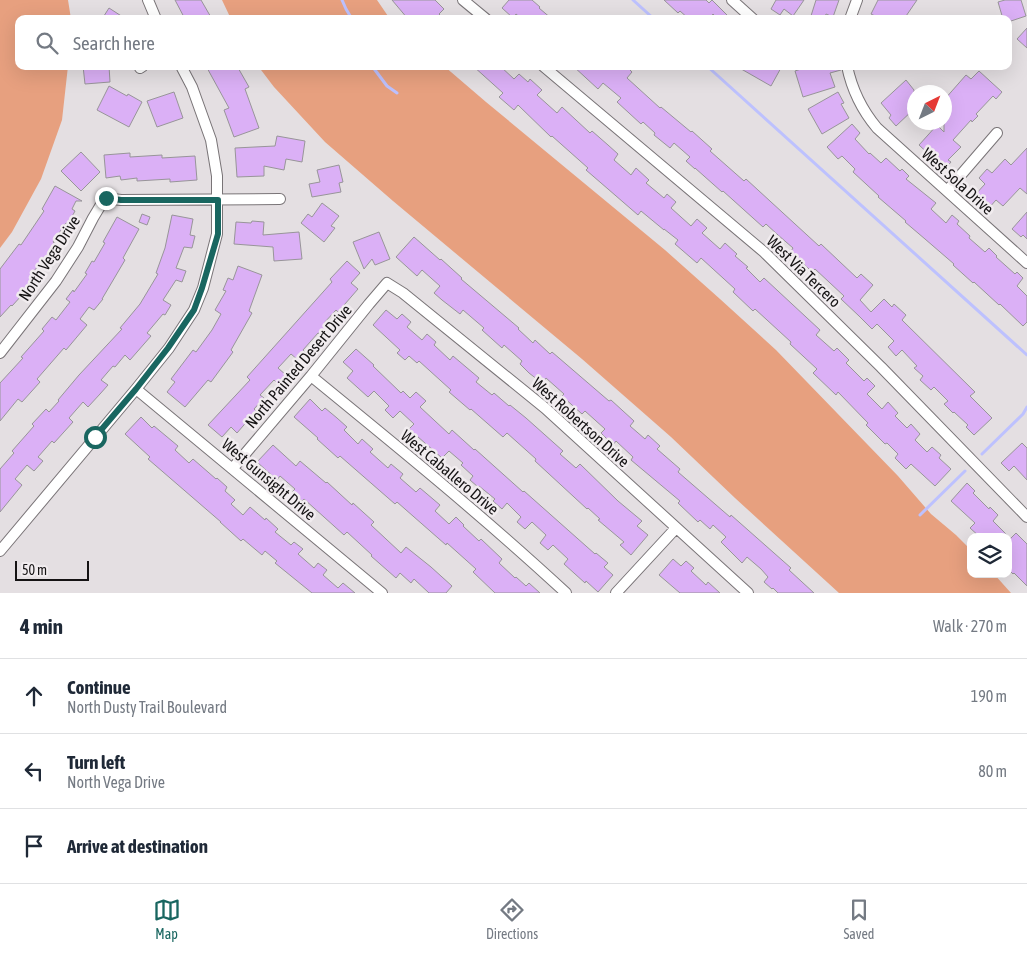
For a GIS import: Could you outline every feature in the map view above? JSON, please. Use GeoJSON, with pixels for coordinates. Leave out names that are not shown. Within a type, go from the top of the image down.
{"type":"FeatureCollection","features":[{"type":"Feature","properties":{"kind":"street"},"geometry":{"type":"LineString","coordinates":[[148,0],[154,15]]}},
{"type":"Feature","properties":{"kind":"street"},"geometry":{"type":"LineString","coordinates":[[463,0],[481,15]]}},
{"type":"Feature","properties":{"kind":"street"},"geometry":{"type":"LineString","coordinates":[[732,0],[749,15]]}},
{"type":"Feature","properties":{"kind":"street"},"geometry":{"type":"LineString","coordinates":[[851,15],[857,0]]}},
{"type":"Feature","properties":{"kind":"street"},"geometry":{"type":"LineString","coordinates":[[1,549],[136,389],[168,348],[194,310],[218,234],[217,176],[211,140],[192,87],[183,70]]}},
{"type":"Feature","properties":{"kind":"street","name":"West Via Tercero"},"geometry":{"type":"LineString","coordinates":[[548,70],[764,252],[882,367],[1027,517]]}},
{"type":"Feature","properties":{"kind":"street","name":"West Sola Drive"},"geometry":{"type":"LineString","coordinates":[[848,70],[856,97],[865,113],[877,128],[1027,263]]}},
{"type":"Feature","properties":{"kind":"street"},"geometry":{"type":"LineString","coordinates":[[947,191],[997,133]]}},
{"type":"Feature","properties":{"kind":"street","name":"North Vega Drive"},"geometry":{"type":"LineString","coordinates":[[0,353],[56,281],[106,198],[121,200],[280,199]]}},
{"type":"Feature","properties":{"kind":"street","name":"North Painted Desert Drive"},"geometry":{"type":"LineString","coordinates":[[233,468],[387,283]]}},
{"type":"Feature","properties":{"kind":"street","name":"West Robertson Drive"},"geometry":{"type":"LineString","coordinates":[[387,283],[404,292],[545,408],[748,593]]}},
{"type":"Feature","properties":{"kind":"street","name":"West Caballero Drive"},"geometry":{"type":"LineString","coordinates":[[311,376],[415,461],[531,560],[566,593]]}},
{"type":"Feature","properties":{"kind":"street","name":"West Gunsight Drive"},"geometry":{"type":"LineString","coordinates":[[136,389],[382,593]]}},
{"type":"Feature","properties":{"kind":"street"},"geometry":{"type":"LineString","coordinates":[[616,593],[676,528]]}},
{"type":"Feature","properties":{"kind":"shaded area"},"geometry":{"type":"Polygon","coordinates":[[[0,0],[68,0],[70,15],[15,15],[15,70],[68,70],[62,120],[41,179],[12,232],[0,248],[0,0]]]}},
{"type":"Feature","properties":{"kind":"shaded area"},"geometry":{"type":"Polygon","coordinates":[[[222,0],[377,0],[387,15],[229,15],[222,0]]]}},
{"type":"Feature","properties":{"kind":"shaded area"},"geometry":{"type":"Polygon","coordinates":[[[261,70],[449,70],[665,250],[776,350],[898,476],[931,514],[967,546],[967,578],[998,578],[1011,593],[839,593],[671,437],[582,359],[325,142],[274,87],[261,70]]]}},
{"type":"Feature","properties":{"kind":"building"},"geometry":{"type":"Polygon","coordinates":[[[175,0],[201,0],[210,15],[183,15],[175,0]]]}},
{"type":"Feature","properties":{"kind":"building"},"geometry":{"type":"Polygon","coordinates":[[[392,0],[435,0],[444,9],[440,15],[405,15],[392,0]]]}},
{"type":"Feature","properties":{"kind":"building"},"geometry":{"type":"Polygon","coordinates":[[[509,0],[532,0],[547,15],[510,15],[502,8],[509,0]]]}},
{"type":"Feature","properties":{"kind":"building"},"geometry":{"type":"Polygon","coordinates":[[[664,0],[706,0],[709,3],[712,0],[727,15],[684,15],[680,11],[678,13],[664,0]]]}},
{"type":"Feature","properties":{"kind":"building"},"geometry":{"type":"Polygon","coordinates":[[[776,0],[804,0],[794,15],[784,9],[780,15],[771,9],[776,0]]]}},
{"type":"Feature","properties":{"kind":"building"},"geometry":{"type":"Polygon","coordinates":[[[816,0],[839,0],[834,15],[811,15],[816,0]]]}},
{"type":"Feature","properties":{"kind":"building"},"geometry":{"type":"Polygon","coordinates":[[[878,0],[917,0],[907,15],[871,14],[878,0]]]}},
{"type":"Feature","properties":{"kind":"building"},"geometry":{"type":"Polygon","coordinates":[[[1021,0],[1026,16],[1012,21],[1012,15],[1002,15],[998,2],[1021,0]]]}},
{"type":"Feature","properties":{"kind":"building"},"geometry":{"type":"Polygon","coordinates":[[[109,8],[120,15],[105,15],[109,8]]]}},
{"type":"Feature","properties":{"kind":"building"},"geometry":{"type":"Polygon","coordinates":[[[1027,28],[1027,48],[1017,39],[1027,28]]]}},
{"type":"Feature","properties":{"kind":"building"},"geometry":{"type":"Polygon","coordinates":[[[83,70],[109,70],[110,82],[85,84],[83,70]]]}},
{"type":"Feature","properties":{"kind":"building"},"geometry":{"type":"Polygon","coordinates":[[[208,70],[239,70],[249,87],[245,89],[259,128],[234,137],[224,110],[229,108],[208,70]]]}},
{"type":"Feature","properties":{"kind":"building"},"geometry":{"type":"Polygon","coordinates":[[[477,70],[504,70],[514,79],[519,74],[528,82],[530,79],[542,90],[537,95],[557,113],[562,107],[590,133],[592,131],[618,154],[614,160],[631,175],[636,168],[649,180],[646,183],[664,198],[667,194],[676,202],[671,208],[691,226],[697,219],[707,228],[702,233],[720,249],[725,243],[737,254],[735,256],[748,267],[746,268],[760,282],[764,278],[820,330],[816,335],[834,351],[837,348],[849,360],[846,363],[864,381],[867,378],[875,386],[867,394],[882,409],[888,402],[898,413],[895,416],[907,428],[911,424],[920,434],[915,440],[927,452],[932,447],[941,455],[939,458],[951,469],[935,486],[911,464],[906,469],[895,458],[898,454],[866,425],[868,423],[838,392],[836,395],[813,373],[817,369],[755,309],[753,311],[733,292],[735,289],[701,258],[697,263],[675,244],[678,240],[641,211],[638,215],[586,170],[588,168],[551,137],[518,105],[514,110],[499,97],[503,93],[477,70]]]}},
{"type":"Feature","properties":{"kind":"building"},"geometry":{"type":"Polygon","coordinates":[[[577,70],[630,70],[632,72],[627,78],[660,108],[692,131],[712,149],[710,151],[744,181],[746,179],[857,278],[861,274],[873,285],[860,300],[871,312],[884,299],[892,307],[894,304],[906,315],[902,320],[975,392],[970,396],[992,418],[974,435],[966,427],[968,425],[944,404],[948,401],[934,387],[931,390],[920,380],[923,376],[914,368],[917,366],[902,350],[896,356],[888,347],[894,341],[877,324],[872,329],[841,299],[844,296],[815,269],[812,272],[791,251],[793,248],[766,224],[763,227],[695,169],[686,161],[690,157],[674,143],[670,148],[654,135],[655,133],[643,122],[641,124],[617,102],[621,98],[603,83],[598,89],[577,70]]]}},
{"type":"Feature","properties":{"kind":"building"},"geometry":{"type":"Polygon","coordinates":[[[743,70],[780,70],[771,86],[743,70]]]}},
{"type":"Feature","properties":{"kind":"building"},"geometry":{"type":"Polygon","coordinates":[[[841,70],[830,73],[835,87],[803,97],[795,71],[841,70]]]}},
{"type":"Feature","properties":{"kind":"building"},"geometry":{"type":"Polygon","coordinates":[[[979,71],[1002,92],[996,99],[993,96],[976,114],[978,116],[972,122],[971,120],[953,140],[961,147],[948,160],[951,162],[945,169],[919,145],[932,130],[942,130],[944,132],[944,130],[952,130],[952,91],[966,75],[971,79],[979,71]]]}},
{"type":"Feature","properties":{"kind":"building"},"geometry":{"type":"Polygon","coordinates":[[[906,80],[910,85],[907,85],[907,116],[896,126],[889,118],[891,115],[881,103],[906,80]]]}},
{"type":"Feature","properties":{"kind":"building"},"geometry":{"type":"Polygon","coordinates":[[[109,86],[142,102],[129,127],[97,110],[109,86]]]}},
{"type":"Feature","properties":{"kind":"building"},"geometry":{"type":"Polygon","coordinates":[[[174,92],[183,118],[157,127],[147,101],[174,92]]]}},
{"type":"Feature","properties":{"kind":"building"},"geometry":{"type":"Polygon","coordinates":[[[838,92],[844,103],[841,104],[849,118],[822,134],[808,109],[838,92]]]}},
{"type":"Feature","properties":{"kind":"building"},"geometry":{"type":"Polygon","coordinates":[[[852,124],[860,133],[855,139],[869,154],[881,163],[886,158],[900,171],[902,169],[909,176],[906,179],[936,203],[931,209],[946,223],[952,215],[959,221],[957,224],[970,236],[969,238],[985,252],[989,248],[1015,274],[1017,272],[1023,278],[1017,286],[1027,296],[1027,322],[1023,326],[878,197],[853,172],[855,169],[842,156],[838,159],[827,147],[852,124]]]}},
{"type":"Feature","properties":{"kind":"building"},"geometry":{"type":"Polygon","coordinates":[[[277,136],[305,141],[302,162],[286,159],[284,170],[264,166],[264,176],[237,177],[235,148],[275,146],[277,136]]]}},
{"type":"Feature","properties":{"kind":"building"},"geometry":{"type":"Polygon","coordinates":[[[1027,148],[1027,194],[1020,188],[1003,206],[996,200],[988,209],[974,196],[985,184],[979,178],[987,169],[992,173],[1005,159],[1011,165],[1027,148]]]}},
{"type":"Feature","properties":{"kind":"building"},"geometry":{"type":"Polygon","coordinates":[[[81,152],[100,172],[81,191],[61,171],[81,152]]]}},
{"type":"Feature","properties":{"kind":"building"},"geometry":{"type":"Polygon","coordinates":[[[130,153],[130,157],[162,155],[162,158],[195,156],[197,180],[170,182],[170,179],[137,181],[137,178],[121,180],[120,176],[106,178],[104,155],[130,153]]]}},
{"type":"Feature","properties":{"kind":"building"},"geometry":{"type":"Polygon","coordinates":[[[339,165],[343,182],[339,183],[341,192],[312,197],[309,184],[320,182],[317,170],[339,165]]]}},
{"type":"Feature","properties":{"kind":"building"},"geometry":{"type":"Polygon","coordinates":[[[55,186],[82,201],[76,201],[72,209],[75,211],[68,224],[66,223],[53,242],[57,245],[48,258],[46,256],[34,271],[37,274],[22,295],[0,317],[0,269],[19,244],[21,245],[44,211],[42,209],[55,186]]]}},
{"type":"Feature","properties":{"kind":"building"},"geometry":{"type":"Polygon","coordinates":[[[322,203],[339,216],[331,226],[335,228],[324,242],[301,223],[308,214],[312,217],[322,203]]]}},
{"type":"Feature","properties":{"kind":"building"},"geometry":{"type":"Polygon","coordinates":[[[1027,212],[1027,239],[1023,235],[1021,237],[1012,229],[1027,212]]]}},
{"type":"Feature","properties":{"kind":"building"},"geometry":{"type":"Polygon","coordinates":[[[142,214],[150,217],[147,225],[139,222],[142,214]]]}},
{"type":"Feature","properties":{"kind":"building"},"geometry":{"type":"Polygon","coordinates":[[[172,215],[193,219],[190,235],[195,236],[192,248],[184,247],[176,268],[186,271],[182,282],[176,280],[163,300],[171,305],[165,315],[163,314],[147,333],[151,336],[130,360],[125,355],[101,380],[108,385],[100,394],[88,407],[83,402],[69,418],[73,422],[38,457],[43,461],[34,471],[27,465],[15,479],[22,485],[0,512],[0,469],[14,453],[12,451],[34,426],[32,424],[46,409],[49,412],[59,401],[79,375],[122,329],[120,328],[140,304],[158,274],[156,273],[165,248],[172,215]]]}},
{"type":"Feature","properties":{"kind":"building"},"geometry":{"type":"Polygon","coordinates":[[[117,217],[139,229],[123,258],[125,260],[103,299],[94,310],[89,307],[80,319],[87,325],[66,350],[64,348],[37,379],[40,382],[22,402],[18,399],[0,421],[0,383],[23,358],[21,357],[44,331],[42,329],[52,317],[56,320],[70,302],[66,299],[73,290],[74,292],[87,274],[85,273],[105,243],[103,242],[117,217]]]}},
{"type":"Feature","properties":{"kind":"building"},"geometry":{"type":"Polygon","coordinates":[[[252,221],[264,222],[263,235],[299,232],[302,259],[274,261],[273,247],[234,244],[236,222],[251,223],[252,221]]]}},
{"type":"Feature","properties":{"kind":"building"},"geometry":{"type":"Polygon","coordinates":[[[379,232],[390,259],[375,265],[372,259],[364,269],[353,242],[379,232]]]}},
{"type":"Feature","properties":{"kind":"building"},"geometry":{"type":"Polygon","coordinates":[[[414,237],[519,328],[533,343],[535,340],[550,354],[552,352],[609,401],[611,400],[634,421],[630,426],[645,439],[648,435],[660,446],[657,449],[680,469],[678,472],[730,517],[731,515],[791,568],[789,570],[814,593],[778,593],[772,589],[764,582],[768,577],[761,569],[747,557],[742,563],[721,542],[726,537],[713,525],[710,529],[700,520],[698,522],[678,503],[680,501],[631,460],[633,457],[616,441],[613,445],[601,433],[605,429],[585,411],[582,414],[546,378],[542,383],[529,373],[520,364],[522,361],[504,345],[502,348],[482,330],[484,328],[463,310],[460,314],[434,293],[440,286],[422,270],[417,276],[396,257],[414,237]]]}},
{"type":"Feature","properties":{"kind":"building"},"geometry":{"type":"Polygon","coordinates":[[[347,261],[360,273],[351,283],[358,289],[338,312],[336,310],[324,323],[327,326],[303,350],[305,352],[298,360],[291,354],[278,368],[286,375],[278,384],[274,380],[260,395],[264,398],[254,409],[256,411],[237,433],[231,427],[222,437],[208,425],[250,380],[247,377],[332,282],[330,279],[347,261]]]}},
{"type":"Feature","properties":{"kind":"building"},"geometry":{"type":"Polygon","coordinates":[[[238,266],[262,275],[249,311],[252,313],[231,350],[233,352],[211,382],[208,380],[185,407],[167,392],[175,382],[171,379],[193,350],[196,352],[212,330],[221,314],[215,310],[226,291],[223,290],[228,278],[233,280],[238,266]]]}},
{"type":"Feature","properties":{"kind":"building"},"geometry":{"type":"Polygon","coordinates":[[[386,310],[397,319],[402,314],[411,322],[407,327],[422,340],[427,334],[436,342],[434,345],[450,360],[453,356],[479,378],[476,382],[492,395],[494,393],[526,418],[563,451],[560,454],[576,468],[580,464],[618,501],[642,521],[637,526],[648,535],[631,555],[620,545],[624,542],[598,520],[600,519],[535,461],[536,459],[507,433],[503,437],[470,410],[449,392],[451,390],[419,361],[417,363],[409,356],[405,360],[397,353],[400,350],[373,325],[386,310]]]}},
{"type":"Feature","properties":{"kind":"building"},"geometry":{"type":"Polygon","coordinates":[[[356,349],[401,393],[403,391],[410,398],[416,392],[426,401],[420,407],[449,434],[452,430],[595,554],[608,563],[604,567],[613,575],[598,592],[564,564],[568,559],[553,545],[548,550],[540,543],[546,535],[532,522],[525,529],[517,522],[521,517],[507,503],[502,509],[493,501],[495,499],[470,480],[473,476],[461,465],[463,463],[449,451],[442,458],[409,429],[414,424],[400,411],[393,418],[385,410],[389,406],[374,391],[368,397],[347,378],[353,371],[343,362],[356,349]]]}},
{"type":"Feature","properties":{"kind":"building"},"geometry":{"type":"Polygon","coordinates":[[[310,399],[322,411],[325,408],[347,427],[344,430],[358,444],[362,439],[373,449],[370,452],[388,468],[391,464],[403,474],[400,478],[416,492],[420,488],[440,505],[435,511],[449,524],[456,517],[479,541],[481,539],[502,559],[499,563],[515,578],[526,586],[529,583],[540,593],[495,593],[473,572],[476,569],[447,543],[446,545],[397,502],[395,504],[340,456],[338,458],[294,417],[310,399]]]}},
{"type":"Feature","properties":{"kind":"building"},"geometry":{"type":"Polygon","coordinates":[[[141,417],[152,428],[154,426],[178,446],[175,450],[189,463],[193,459],[227,487],[225,491],[235,500],[231,504],[243,515],[250,507],[265,520],[266,518],[278,529],[275,532],[291,545],[294,542],[303,549],[298,554],[314,568],[318,563],[327,570],[323,575],[338,588],[343,583],[355,593],[312,593],[275,563],[277,561],[265,551],[262,555],[243,539],[241,541],[148,459],[150,457],[125,434],[141,417]]]}},
{"type":"Feature","properties":{"kind":"building"},"geometry":{"type":"Polygon","coordinates":[[[1022,443],[1027,448],[1027,480],[1014,466],[1009,471],[1001,463],[1022,443]]]}},
{"type":"Feature","properties":{"kind":"building"},"geometry":{"type":"Polygon","coordinates":[[[273,445],[296,466],[300,461],[352,505],[353,503],[374,522],[371,525],[401,553],[406,547],[452,586],[446,593],[429,593],[414,579],[411,583],[400,573],[396,578],[347,532],[344,535],[304,499],[302,501],[292,492],[295,489],[280,476],[277,480],[257,462],[273,445]]]}},
{"type":"Feature","properties":{"kind":"building"},"geometry":{"type":"Polygon","coordinates":[[[967,483],[975,491],[973,493],[998,515],[993,521],[1005,533],[976,533],[970,528],[975,523],[951,501],[967,483]]]}},
{"type":"Feature","properties":{"kind":"building"},"geometry":{"type":"Polygon","coordinates":[[[1016,533],[1027,544],[1027,586],[1012,573],[1012,537],[1016,533]]]}},
{"type":"Feature","properties":{"kind":"building"},"geometry":{"type":"Polygon","coordinates":[[[673,559],[681,566],[686,561],[694,568],[691,571],[706,585],[708,582],[720,593],[680,593],[659,575],[673,559]]]}},
{"type":"Feature","properties":{"kind":"waterway"},"geometry":{"type":"LineString","coordinates":[[342,0],[350,15]]}},
{"type":"Feature","properties":{"kind":"waterway"},"geometry":{"type":"LineString","coordinates":[[633,0],[650,15]]}},
{"type":"Feature","properties":{"kind":"waterway"},"geometry":{"type":"LineString","coordinates":[[375,70],[387,86],[397,93]]}},
{"type":"Feature","properties":{"kind":"waterway"},"geometry":{"type":"LineString","coordinates":[[711,70],[1027,355]]}},
{"type":"Feature","properties":{"kind":"waterway"},"geometry":{"type":"LineString","coordinates":[[982,454],[1023,414],[1027,407]]}},
{"type":"Feature","properties":{"kind":"waterway"},"geometry":{"type":"LineString","coordinates":[[920,515],[965,471]]}},
{"type":"Feature","properties":{"kind":"route"},"geometry":{"type":"LineString","coordinates":[[95,437],[168,348],[194,310],[218,234],[218,200],[121,200],[106,198]]}}]}
